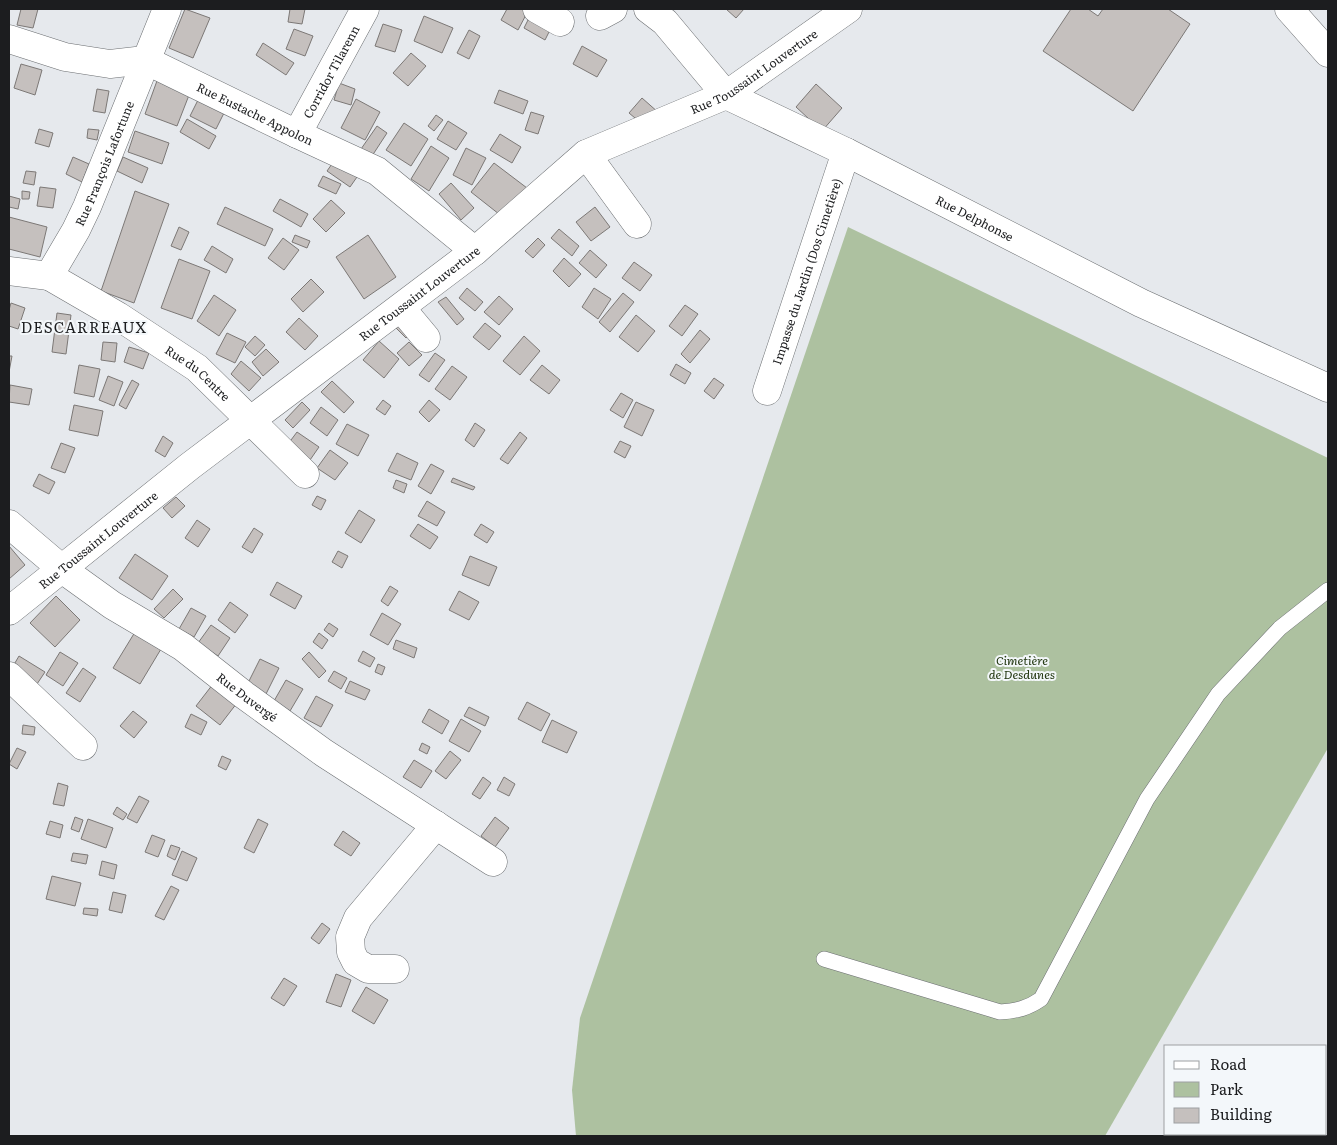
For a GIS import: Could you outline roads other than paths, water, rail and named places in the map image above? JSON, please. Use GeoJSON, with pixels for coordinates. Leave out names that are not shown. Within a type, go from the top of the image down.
{"type":"FeatureCollection","features":[{"type":"Feature","properties":{"kind":"street","name":"Rue François Lafortune"},"geometry":{"type":"LineString","coordinates":[[49,276],[87,207],[167,9]]}},
{"type":"Feature","properties":{"kind":"street","name":"Corridor Tilarenn"},"geometry":{"type":"LineString","coordinates":[[298,134],[365,9]]}},
{"type":"Feature","properties":{"kind":"street"},"geometry":{"type":"LineString","coordinates":[[537,9],[560,22]]}},
{"type":"Feature","properties":{"kind":"street","name":"Rue Delphonse"},"geometry":{"type":"LineString","coordinates":[[648,9],[664,22],[726,95],[846,152],[1141,303],[1328,388]]}},
{"type":"Feature","properties":{"kind":"street","name":"Rue Toussaint Louverture"},"geometry":{"type":"LineString","coordinates":[[9,611],[190,466],[476,252],[586,154],[726,95],[848,9]]}},
{"type":"Feature","properties":{"kind":"street"},"geometry":{"type":"LineString","coordinates":[[1289,9],[1328,53]]}},
{"type":"Feature","properties":{"kind":"street"},"geometry":{"type":"LineString","coordinates":[[9,39],[65,56],[110,64],[145,60]]}},
{"type":"Feature","properties":{"kind":"street","name":"Rue Eustache Appolon"},"geometry":{"type":"LineString","coordinates":[[145,60],[377,171],[476,252]]}},
{"type":"Feature","properties":{"kind":"street","name":"Impasse du Jardin (Dos Cimetière)"},"geometry":{"type":"LineString","coordinates":[[767,391],[846,152]]}},
{"type":"Feature","properties":{"kind":"street"},"geometry":{"type":"LineString","coordinates":[[586,154],[637,224]]}},
{"type":"Feature","properties":{"kind":"street"},"geometry":{"type":"LineString","coordinates":[[9,271],[49,276]]}},
{"type":"Feature","properties":{"kind":"street","name":"Rue du Centre"},"geometry":{"type":"LineString","coordinates":[[49,276],[118,316],[197,368],[305,474]]}},
{"type":"Feature","properties":{"kind":"street"},"geometry":{"type":"LineString","coordinates":[[401,308],[426,338]]}},
{"type":"Feature","properties":{"kind":"street","name":"Rue Duvergé"},"geometry":{"type":"LineString","coordinates":[[9,524],[62,569],[112,605],[183,647],[244,695],[316,747],[493,862]]}},
{"type":"Feature","properties":{"kind":"street"},"geometry":{"type":"LineString","coordinates":[[9,676],[83,746]]}},
{"type":"Feature","properties":{"kind":"street"},"geometry":{"type":"LineString","coordinates":[[395,969],[368,969],[356,962],[351,952],[350,936],[358,918],[436,825]]}},
{"type":"Feature","properties":{"kind":"lane"},"geometry":{"type":"LineString","coordinates":[[824,959],[1000,1012],[1014,1012],[1036,1003],[1041,998],[1147,798],[1218,694],[1280,628],[1328,590]]}},
{"type":"Feature","properties":{"kind":"district","name":"DESCARREAUX"},"geometry":{"type":"Point","coordinates":[84,326]}},
{"type":"Feature","properties":{"kind":"park label","name":"Cimetière de Desdunes"},"geometry":{"type":"Point","coordinates":[1022,667]}}]}
